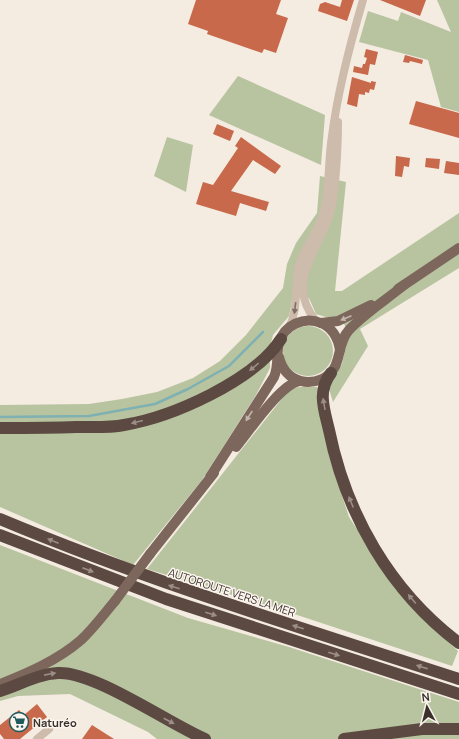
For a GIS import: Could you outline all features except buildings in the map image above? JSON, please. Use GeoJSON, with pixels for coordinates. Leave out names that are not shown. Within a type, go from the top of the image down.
{"type":"FeatureCollection","features":[{"type":"Feature","properties":{"kind":"highway"},"geometry":{"type":"LineString","coordinates":[[0,428],[112,426],[153,418],[187,405],[232,382],[261,360],[281,339]]}},
{"type":"Feature","properties":{"kind":"highway"},"geometry":{"type":"LineString","coordinates":[[331,373],[322,389],[327,423],[341,476],[358,519],[378,555],[402,587],[429,618],[459,643]]}},
{"type":"Feature","properties":{"kind":"highway","name":"AUTOROUTE VERS LA MER"},"geometry":{"type":"LineString","coordinates":[[0,519],[82,553],[165,584],[459,678]]}},
{"type":"Feature","properties":{"kind":"highway"},"geometry":{"type":"LineString","coordinates":[[0,535],[166,599],[459,694]]}},
{"type":"Feature","properties":{"kind":"highway"},"geometry":{"type":"LineString","coordinates":[[0,691],[47,675],[72,674],[106,688],[205,739]]}},
{"type":"Feature","properties":{"kind":"highway"},"geometry":{"type":"LineString","coordinates":[[344,739],[422,729],[459,729]]}},
{"type":"Feature","properties":{"kind":"main road"},"geometry":{"type":"LineString","coordinates":[[299,381],[284,370],[279,357],[278,348],[281,339],[289,328],[302,321],[334,322],[354,314],[404,285],[459,248]]}},
{"type":"Feature","properties":{"kind":"main road"},"geometry":{"type":"LineString","coordinates":[[0,684],[43,665],[69,649],[91,629],[210,477],[282,391],[291,384],[299,381],[314,382],[323,379],[331,373],[339,360],[342,340],[350,329],[404,285]]}},
{"type":"Feature","properties":{"kind":"main road"},"geometry":{"type":"LineString","coordinates":[[318,322],[333,332],[338,340],[340,350]]}},
{"type":"Feature","properties":{"kind":"main road"},"geometry":{"type":"LineString","coordinates":[[210,477],[273,378],[279,357]]}},
{"type":"Feature","properties":{"kind":"street"},"geometry":{"type":"LineString","coordinates":[[289,328],[295,313],[299,266],[324,211],[332,134],[348,55],[363,0]]}},
{"type":"Feature","properties":{"kind":"street"},"geometry":{"type":"LineString","coordinates":[[318,322],[310,314],[305,299],[304,275],[311,254],[326,227],[331,208],[338,137],[337,108]]}},
{"type":"Feature","properties":{"kind":"street"},"geometry":{"type":"LineString","coordinates":[[37,739],[49,729]]}},
{"type":"Feature","properties":{"kind":"green space"},"geometry":{"type":"Polygon","coordinates":[[[437,0],[459,0],[459,112],[441,107],[428,60],[359,42],[368,11],[398,21],[401,12],[451,32],[437,0]]]}},
{"type":"Feature","properties":{"kind":"green space"},"geometry":{"type":"Polygon","coordinates":[[[238,76],[325,115],[321,165],[209,115],[238,76]]]}},
{"type":"Feature","properties":{"kind":"green space"},"geometry":{"type":"Polygon","coordinates":[[[167,137],[193,145],[186,192],[154,176],[167,137]]]}},
{"type":"Feature","properties":{"kind":"green space"},"geometry":{"type":"Polygon","coordinates":[[[320,176],[346,182],[335,291],[342,291],[459,213],[459,268],[360,329],[368,346],[333,402],[328,386],[342,364],[350,334],[339,316],[329,318],[316,314],[309,298],[293,296],[289,316],[273,335],[270,347],[270,368],[256,395],[202,480],[133,565],[0,507],[0,405],[89,404],[157,392],[193,378],[220,361],[246,335],[283,288],[287,264],[296,243],[317,213],[320,176]]]}},
{"type":"Feature","properties":{"kind":"green space"},"geometry":{"type":"Polygon","coordinates":[[[308,326],[317,328],[326,333],[331,342],[333,351],[331,360],[326,369],[317,374],[308,376],[299,374],[290,369],[285,360],[283,351],[285,342],[290,333],[299,328],[308,326]]]}},
{"type":"Feature","properties":{"kind":"green space"},"geometry":{"type":"Polygon","coordinates":[[[317,387],[329,456],[349,517],[396,590],[458,651],[452,666],[285,611],[147,569],[284,396],[292,388],[317,387]]]}},
{"type":"Feature","properties":{"kind":"green space"},"geometry":{"type":"Polygon","coordinates":[[[0,545],[188,618],[289,647],[459,702],[459,739],[157,739],[148,732],[70,694],[18,696],[0,701],[0,545]]]}},
{"type":"Feature","properties":{"kind":"waterway"},"geometry":{"type":"LineString","coordinates":[[0,417],[89,416],[155,404],[188,389],[229,366],[263,332]]}},
{"type":"Feature","properties":{"kind":"place","name":"Naturéo"},"geometry":{"type":"Point","coordinates":[19,722]}}]}
